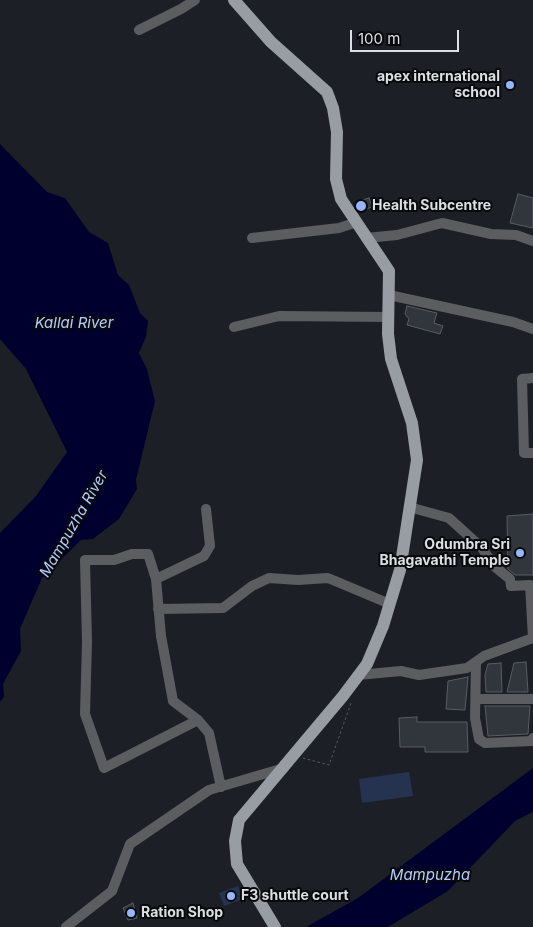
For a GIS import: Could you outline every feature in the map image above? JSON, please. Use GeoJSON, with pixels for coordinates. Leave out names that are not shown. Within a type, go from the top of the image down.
{"type":"FeatureCollection","features":[{"type":"Feature","properties":{"kind":"main road"},"geometry":{"type":"LineString","coordinates":[[234,0],[264,41],[327,92],[333,108],[336,132],[336,179],[341,199],[389,271],[388,295],[391,359],[412,423],[417,460],[400,570],[390,604],[367,664],[285,767],[269,782],[239,820],[235,841],[237,864],[275,927]]}},
{"type":"Feature","properties":{"kind":"street"},"geometry":{"type":"LineString","coordinates":[[139,30],[181,9],[194,0]]}},
{"type":"Feature","properties":{"kind":"street"},"geometry":{"type":"LineString","coordinates":[[252,238],[339,228],[357,222]]}},
{"type":"Feature","properties":{"kind":"street"},"geometry":{"type":"LineString","coordinates":[[366,238],[397,235],[442,224],[491,234],[516,235],[533,241]]}},
{"type":"Feature","properties":{"kind":"street"},"geometry":{"type":"LineString","coordinates":[[388,295],[513,322],[533,329]]}},
{"type":"Feature","properties":{"kind":"street"},"geometry":{"type":"LineString","coordinates":[[234,327],[279,316],[389,317]]}},
{"type":"Feature","properties":{"kind":"street"},"geometry":{"type":"LineString","coordinates":[[533,378],[522,379],[524,453],[533,453]]}},
{"type":"Feature","properties":{"kind":"street"},"geometry":{"type":"LineString","coordinates":[[358,675],[400,671],[419,675],[467,668],[515,643],[533,638],[531,584],[511,586],[510,579],[494,566],[482,548],[449,518],[409,507]]}},
{"type":"Feature","properties":{"kind":"street"},"geometry":{"type":"LineString","coordinates":[[156,579],[204,556],[210,546],[206,509]]}},
{"type":"Feature","properties":{"kind":"street"},"geometry":{"type":"LineString","coordinates":[[198,720],[104,768],[85,714],[87,642],[85,560],[114,560],[132,554],[148,554],[156,579],[158,609],[174,700],[198,720],[209,733],[222,787]]}},
{"type":"Feature","properties":{"kind":"street"},"geometry":{"type":"LineString","coordinates":[[158,609],[223,608],[252,586],[269,578],[298,580],[328,578],[390,604]]}},
{"type":"Feature","properties":{"kind":"street"},"geometry":{"type":"LineString","coordinates":[[476,662],[475,718],[479,739],[485,743],[532,741],[533,738]]}},
{"type":"Feature","properties":{"kind":"street"},"geometry":{"type":"LineString","coordinates":[[476,699],[533,699]]}},
{"type":"Feature","properties":{"kind":"street"},"geometry":{"type":"LineString","coordinates":[[66,927],[112,891],[130,844],[209,790],[285,767]]}},
{"type":"Feature","properties":{"kind":"path"},"geometry":{"type":"LineString","coordinates":[[293,755],[329,765],[351,708],[351,700]]}},
{"type":"Feature","properties":{"kind":"shaded area"},"geometry":{"type":"Polygon","coordinates":[[[409,772],[413,796],[362,803],[359,779],[409,772]]]}},
{"type":"Feature","properties":{"kind":"shaded area","name":"F3 shuttle court"},"geometry":{"type":"Polygon","coordinates":[[[238,886],[243,899],[224,906],[219,893],[238,886]]]}},
{"type":"Feature","properties":{"kind":"water","name":"Kallai River"},"geometry":{"type":"Polygon","coordinates":[[[0,144],[47,192],[65,198],[89,232],[108,243],[118,275],[129,285],[140,313],[148,321],[146,337],[139,353],[147,369],[155,401],[136,480],[137,489],[119,519],[93,539],[81,540],[42,578],[20,629],[21,651],[3,684],[4,697],[0,702],[0,533],[36,496],[67,452],[26,369],[0,339],[0,144]]]}},
{"type":"Feature","properties":{"kind":"water","name":"Mampuzha"},"geometry":{"type":"Polygon","coordinates":[[[533,768],[533,812],[515,821],[448,891],[388,927],[306,927],[358,898],[533,768]]]}},
{"type":"Feature","properties":{"kind":"building"},"geometry":{"type":"Polygon","coordinates":[[[518,194],[533,198],[533,228],[510,223],[518,194]]]}},
{"type":"Feature","properties":{"kind":"building"},"geometry":{"type":"Polygon","coordinates":[[[369,198],[372,207],[360,211],[356,202],[369,198]]]}},
{"type":"Feature","properties":{"kind":"building"},"geometry":{"type":"Polygon","coordinates":[[[407,306],[437,313],[434,323],[443,326],[440,334],[407,325],[409,319],[405,314],[407,306]]]}},
{"type":"Feature","properties":{"kind":"building","name":"Odumbra Sri Bhagavathi Temple"},"geometry":{"type":"Polygon","coordinates":[[[533,514],[533,575],[515,575],[508,569],[507,516],[533,514]]]}},
{"type":"Feature","properties":{"kind":"building"},"geometry":{"type":"Polygon","coordinates":[[[526,662],[528,692],[507,692],[514,663],[526,662]]]}},
{"type":"Feature","properties":{"kind":"building"},"geometry":{"type":"Polygon","coordinates":[[[501,663],[502,692],[486,692],[485,675],[488,664],[501,663]]]}},
{"type":"Feature","properties":{"kind":"building"},"geometry":{"type":"Polygon","coordinates":[[[468,677],[465,710],[446,709],[448,681],[468,677]]]}},
{"type":"Feature","properties":{"kind":"building"},"geometry":{"type":"Polygon","coordinates":[[[485,706],[530,706],[528,734],[488,736],[485,706]]]}},
{"type":"Feature","properties":{"kind":"building"},"geometry":{"type":"Polygon","coordinates":[[[417,717],[417,722],[467,722],[468,752],[425,752],[425,747],[400,747],[399,718],[417,717]]]}},
{"type":"Feature","properties":{"kind":"building","name":"Ration Shop"},"geometry":{"type":"Polygon","coordinates":[[[133,903],[137,918],[128,920],[123,908],[133,903]]]}},
{"type":"Feature","properties":{"kind":"place","name":"apex international school"},"geometry":{"type":"Point","coordinates":[510,85]}},
{"type":"Feature","properties":{"kind":"place","name":"Health Subcentre"},"geometry":{"type":"Point","coordinates":[361,206]}},
{"type":"Feature","properties":{"kind":"place","name":"Odumbra Sri Bhagavathi Temple"},"geometry":{"type":"Point","coordinates":[520,553]}},
{"type":"Feature","properties":{"kind":"place","name":"F3 shuttle court"},"geometry":{"type":"Point","coordinates":[231,896]}},
{"type":"Feature","properties":{"kind":"place","name":"Ration Shop"},"geometry":{"type":"Point","coordinates":[131,913]}},
{"type":"Feature","properties":{"kind":"water label","name":"Mampuzha River"},"geometry":{"type":"Point","coordinates":[74,524]}}]}
